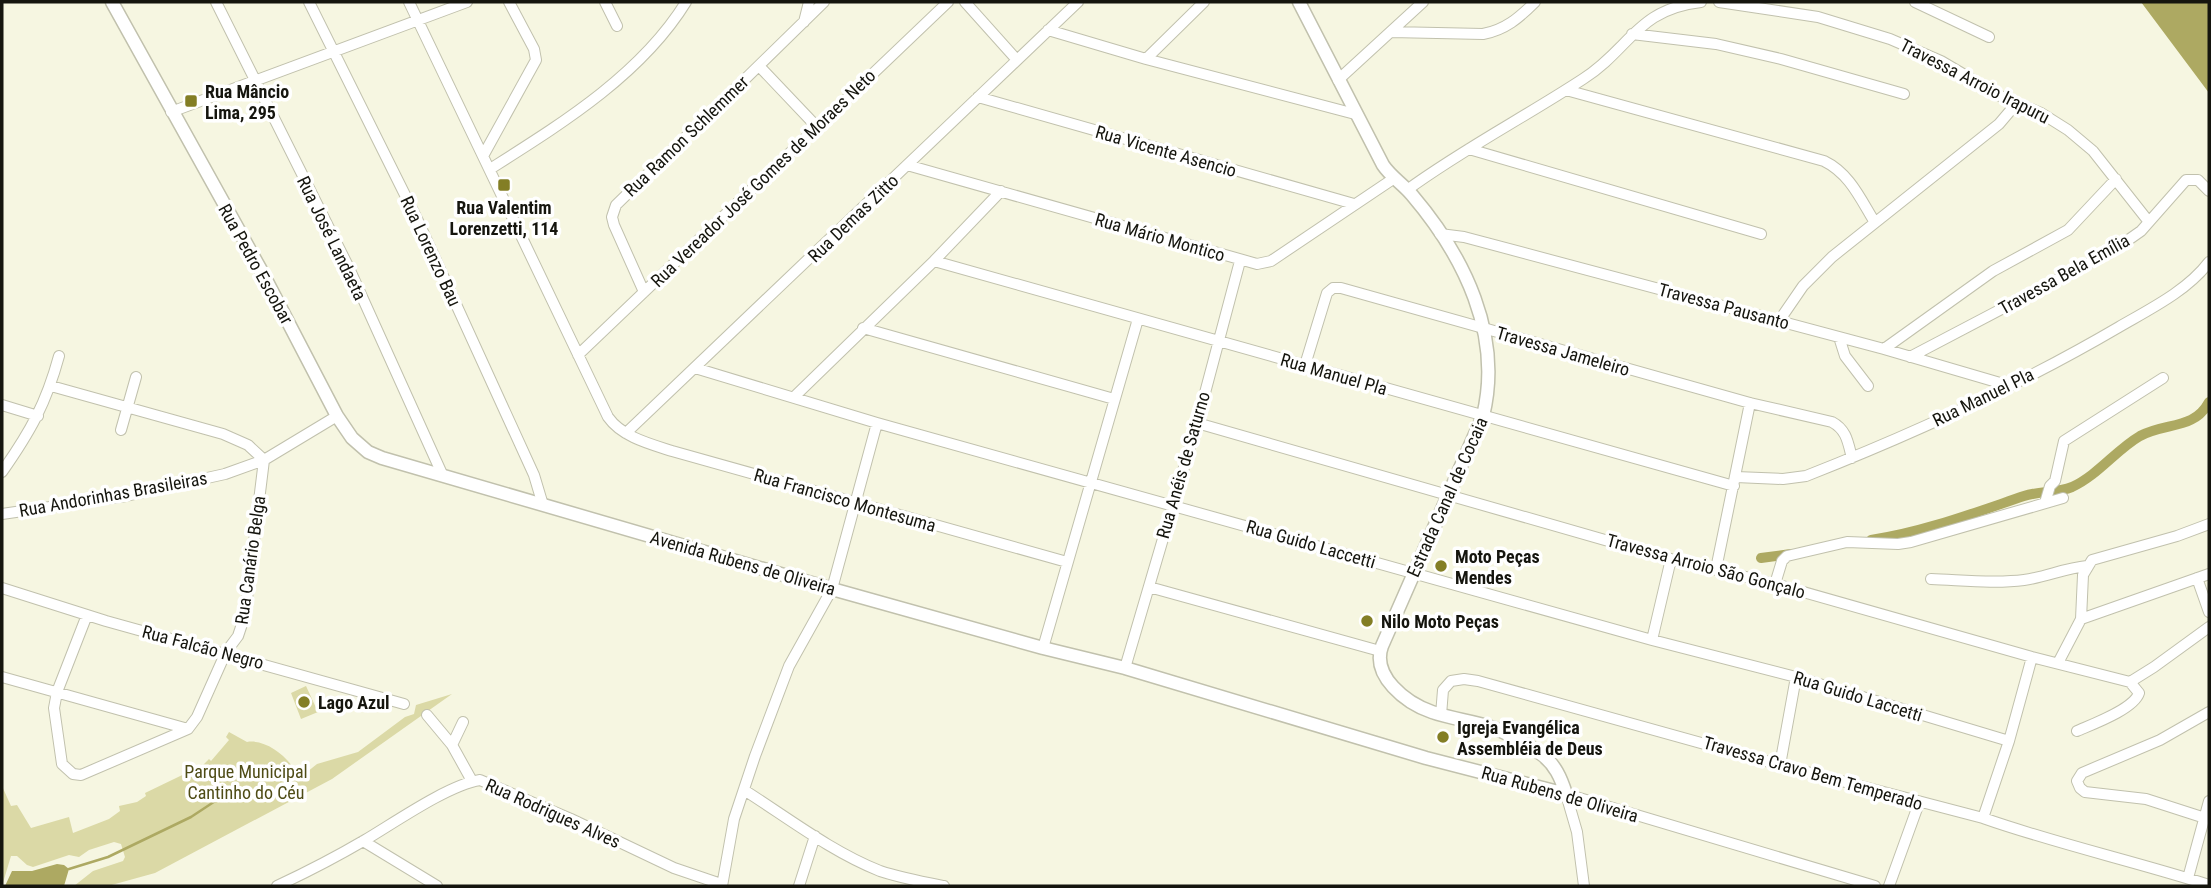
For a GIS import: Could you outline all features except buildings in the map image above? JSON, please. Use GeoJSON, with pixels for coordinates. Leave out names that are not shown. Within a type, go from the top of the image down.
{"type":"FeatureCollection","features":[{"type":"Feature","properties":{"kind":"main road","name":"Rua Pedro Escobar"},"geometry":{"type":"LineString","coordinates":[[112,2],[262,272],[337,416],[352,438],[368,452],[443,476]]}},
{"type":"Feature","properties":{"kind":"main road","name":"Estrada Canal de Cocaia"},"geometry":{"type":"LineString","coordinates":[[1299,2],[1379,158],[1393,179],[1407,190],[1440,234],[1472,288],[1482,316],[1489,374],[1483,416],[1380,651]]}},
{"type":"Feature","properties":{"kind":"main road","name":"Avenida Rubens de Oliveira"},"geometry":{"type":"LineString","coordinates":[[443,476],[1043,648]]}},
{"type":"Feature","properties":{"kind":"main road","name":"Rua Rubens de Oliveira"},"geometry":{"type":"LineString","coordinates":[[1043,648],[1125,668],[1426,758],[1566,794]]}},
{"type":"Feature","properties":{"kind":"main road"},"geometry":{"type":"LineString","coordinates":[[1380,651],[1382,668],[1389,683],[1422,707],[1494,729],[1532,748],[1555,768],[1566,794]]}},
{"type":"Feature","properties":{"kind":"street","name":"Rua José Landaeta"},"geometry":{"type":"LineString","coordinates":[[216,2],[349,268],[443,476]]}},
{"type":"Feature","properties":{"kind":"street","name":"Rua Lorenzo Bau"},"geometry":{"type":"LineString","coordinates":[[309,2],[418,220],[534,475],[543,505]]}},
{"type":"Feature","properties":{"kind":"street"},"geometry":{"type":"LineString","coordinates":[[409,2],[608,417],[626,433]]}},
{"type":"Feature","properties":{"kind":"street"},"geometry":{"type":"LineString","coordinates":[[172,112],[467,2]]}},
{"type":"Feature","properties":{"kind":"street"},"geometry":{"type":"LineString","coordinates":[[484,156],[536,60],[534,49],[509,2]]}},
{"type":"Feature","properties":{"kind":"street"},"geometry":{"type":"LineString","coordinates":[[605,2],[617,26]]}},
{"type":"Feature","properties":{"kind":"street"},"geometry":{"type":"LineString","coordinates":[[490,169],[559,125],[608,88],[659,37],[687,2]]}},
{"type":"Feature","properties":{"kind":"street"},"geometry":{"type":"LineString","coordinates":[[804,22],[809,2]]}},
{"type":"Feature","properties":{"kind":"street","name":"Rua Ramon Schlemmer"},"geometry":{"type":"LineString","coordinates":[[644,292],[614,225],[612,217],[616,205],[824,2]]}},
{"type":"Feature","properties":{"kind":"street","name":"Rua Vereador José Gomes de Moraes Neto"},"geometry":{"type":"LineString","coordinates":[[578,355],[948,2]]}},
{"type":"Feature","properties":{"kind":"street"},"geometry":{"type":"LineString","coordinates":[[965,2],[1017,60]]}},
{"type":"Feature","properties":{"kind":"street","name":"Rua Demas Zitto"},"geometry":{"type":"LineString","coordinates":[[626,433],[1078,2]]}},
{"type":"Feature","properties":{"kind":"street"},"geometry":{"type":"LineString","coordinates":[[1146,59],[1204,2]]}},
{"type":"Feature","properties":{"kind":"street"},"geometry":{"type":"LineString","coordinates":[[1338,80],[1423,2]]}},
{"type":"Feature","properties":{"kind":"street"},"geometry":{"type":"LineString","coordinates":[[1391,32],[1495,32],[1517,20],[1535,2]]}},
{"type":"Feature","properties":{"kind":"street"},"geometry":{"type":"LineString","coordinates":[[1407,190],[1447,161],[1566,90],[1605,62],[1650,18],[1670,9],[1700,2]]}},
{"type":"Feature","properties":{"kind":"street","name":"Travessa Arroio Irapuru"},"geometry":{"type":"LineString","coordinates":[[1719,2],[1747,3],[1818,17],[1890,39],[1941,61],[2016,104],[2042,113],[2068,130],[2093,151],[2149,222]]}},
{"type":"Feature","properties":{"kind":"street"},"geometry":{"type":"LineString","coordinates":[[1915,2],[1989,37]]}},
{"type":"Feature","properties":{"kind":"street"},"geometry":{"type":"LineString","coordinates":[[1048,30],[1146,59],[1355,114]]}},
{"type":"Feature","properties":{"kind":"street"},"geometry":{"type":"LineString","coordinates":[[1632,34],[1716,44],[1781,59],[1904,94]]}},
{"type":"Feature","properties":{"kind":"street"},"geometry":{"type":"LineString","coordinates":[[759,66],[817,127]]}},
{"type":"Feature","properties":{"kind":"street"},"geometry":{"type":"LineString","coordinates":[[1566,90],[1824,161],[1847,178],[1874,221]]}},
{"type":"Feature","properties":{"kind":"street","name":"Rua Vicente Asencio"},"geometry":{"type":"LineString","coordinates":[[978,97],[1354,204]]}},
{"type":"Feature","properties":{"kind":"street"},"geometry":{"type":"LineString","coordinates":[[1779,321],[1816,271],[1874,221],[1999,124],[2016,104]]}},
{"type":"Feature","properties":{"kind":"street"},"geometry":{"type":"LineString","coordinates":[[1469,149],[1761,234]]}},
{"type":"Feature","properties":{"kind":"street","name":"Rua Mário Montico"},"geometry":{"type":"LineString","coordinates":[[907,165],[1257,264],[1271,261],[1393,179]]}},
{"type":"Feature","properties":{"kind":"street"},"geometry":{"type":"LineString","coordinates":[[1884,349],[1993,271],[2059,236],[2077,221],[2116,179]]}},
{"type":"Feature","properties":{"kind":"street","name":"Travessa Bela Emília"},"geometry":{"type":"LineString","coordinates":[[1910,356],[2114,250],[2149,222],[2181,183],[2190,179],[2206,187]]}},
{"type":"Feature","properties":{"kind":"street"},"geometry":{"type":"LineString","coordinates":[[794,397],[934,261],[1001,191]]}},
{"type":"Feature","properties":{"kind":"street","name":"Travessa Pausanto"},"geometry":{"type":"LineString","coordinates":[[1440,234],[1464,237],[1910,356],[2007,385]]}},
{"type":"Feature","properties":{"kind":"street","name":"Rua Manuel Pla"},"geometry":{"type":"LineString","coordinates":[[934,261],[1483,416],[1735,482],[1795,478],[1852,458],[1950,414],[2083,348],[2140,315],[2177,292],[2209,262]]}},
{"type":"Feature","properties":{"kind":"street","name":"Rua Anéis de Saturno"},"geometry":{"type":"LineString","coordinates":[[1125,668],[1197,423],[1240,261]]}},
{"type":"Feature","properties":{"kind":"street","name":"Travessa Jameleiro"},"geometry":{"type":"LineString","coordinates":[[1305,365],[1327,293],[1333,288],[1340,288],[1750,403],[1832,422],[1842,428],[1846,435],[1852,458]]}},
{"type":"Feature","properties":{"kind":"street"},"geometry":{"type":"LineString","coordinates":[[1043,648],[1138,319]]}},
{"type":"Feature","properties":{"kind":"street"},"geometry":{"type":"LineString","coordinates":[[863,328],[1114,399]]}},
{"type":"Feature","properties":{"kind":"street"},"geometry":{"type":"LineString","coordinates":[[1839,337],[1845,356],[1868,386]]}},
{"type":"Feature","properties":{"kind":"street"},"geometry":{"type":"LineString","coordinates":[[2,472],[38,416],[51,386],[59,356]]}},
{"type":"Feature","properties":{"kind":"street","name":"Rua Guido Laccetti"},"geometry":{"type":"LineString","coordinates":[[695,368],[877,423],[1652,640],[1796,677],[2009,741]]}},
{"type":"Feature","properties":{"kind":"street"},"geometry":{"type":"LineString","coordinates":[[121,430],[136,377]]}},
{"type":"Feature","properties":{"kind":"street"},"geometry":{"type":"LineString","coordinates":[[2045,502],[2049,488],[2055,481],[2064,441],[2163,378]]}},
{"type":"Feature","properties":{"kind":"street"},"geometry":{"type":"LineString","coordinates":[[51,386],[223,434],[248,445],[264,460]]}},
{"type":"Feature","properties":{"kind":"street"},"geometry":{"type":"LineString","coordinates":[[1716,569],[1750,403]]}},
{"type":"Feature","properties":{"kind":"street"},"geometry":{"type":"LineString","coordinates":[[2,405],[38,416]]}},
{"type":"Feature","properties":{"kind":"street","name":"Rua Andorinhas Brasileiras"},"geometry":{"type":"LineString","coordinates":[[2,514],[126,496],[225,474],[264,460],[337,416]]}},
{"type":"Feature","properties":{"kind":"street"},"geometry":{"type":"LineString","coordinates":[[722,885],[732,830],[744,790],[789,666],[832,589],[877,423]]}},
{"type":"Feature","properties":{"kind":"street","name":"Travessa Arroio São Gonçalo"},"geometry":{"type":"LineString","coordinates":[[1197,423],[1671,559],[1775,584],[2130,682]]}},
{"type":"Feature","properties":{"kind":"street","name":"Rua Francisco Montesuma"},"geometry":{"type":"LineString","coordinates":[[626,433],[672,451],[1067,562]]}},
{"type":"Feature","properties":{"kind":"street","name":"Rua Canário Belga"},"geometry":{"type":"LineString","coordinates":[[188,729],[197,717],[226,652],[238,636],[247,606],[264,460]]}},
{"type":"Feature","properties":{"kind":"street"},"geometry":{"type":"LineString","coordinates":[[1775,584],[1782,561],[1787,556],[1847,542],[1911,542],[2063,498]]}},
{"type":"Feature","properties":{"kind":"street"},"geometry":{"type":"LineString","coordinates":[[2058,663],[2081,619],[2082,580],[2087,566],[2095,559],[2209,524]]}},
{"type":"Feature","properties":{"kind":"street"},"geometry":{"type":"LineString","coordinates":[[1652,640],[1671,559]]}},
{"type":"Feature","properties":{"kind":"street"},"geometry":{"type":"LineString","coordinates":[[1931,579],[2014,581],[2035,578],[2065,568],[2087,566]]}},
{"type":"Feature","properties":{"kind":"street"},"geometry":{"type":"LineString","coordinates":[[2081,619],[2209,574]]}},
{"type":"Feature","properties":{"kind":"street"},"geometry":{"type":"LineString","coordinates":[[2197,578],[2209,612]]}},
{"type":"Feature","properties":{"kind":"street"},"geometry":{"type":"LineString","coordinates":[[1149,587],[1380,651]]}},
{"type":"Feature","properties":{"kind":"street","name":"Rua Falcão Negro"},"geometry":{"type":"LineString","coordinates":[[2,588],[86,615],[226,652],[404,704]]}},
{"type":"Feature","properties":{"kind":"street"},"geometry":{"type":"LineString","coordinates":[[86,615],[57,692],[54,722],[62,764],[73,774],[81,775],[188,729]]}},
{"type":"Feature","properties":{"kind":"street"},"geometry":{"type":"LineString","coordinates":[[2077,731],[2122,709],[2139,697],[2140,693],[2130,682],[2209,627]]}},
{"type":"Feature","properties":{"kind":"street"},"geometry":{"type":"LineString","coordinates":[[1983,818],[2009,741],[2032,657]]}},
{"type":"Feature","properties":{"kind":"street"},"geometry":{"type":"LineString","coordinates":[[2,677],[188,729]]}},
{"type":"Feature","properties":{"kind":"street"},"geometry":{"type":"LineString","coordinates":[[1780,765],[1796,677]]}},
{"type":"Feature","properties":{"kind":"street","name":"Travessa Cravo Bem Temperado"},"geometry":{"type":"LineString","coordinates":[[1441,715],[1446,685],[1451,681],[1464,679],[1983,818],[2209,885]]}},
{"type":"Feature","properties":{"kind":"street"},"geometry":{"type":"LineString","coordinates":[[2204,818],[2136,797],[2085,792],[2077,781],[2082,773],[2160,740],[2209,712]]}},
{"type":"Feature","properties":{"kind":"street"},"geometry":{"type":"LineString","coordinates":[[427,715],[452,745],[472,781]]}},
{"type":"Feature","properties":{"kind":"street"},"geometry":{"type":"LineString","coordinates":[[452,745],[463,722]]}},
{"type":"Feature","properties":{"kind":"street","name":"Rua Rodrigues Alves"},"geometry":{"type":"LineString","coordinates":[[277,886],[472,781],[486,781],[674,868],[722,885]]}},
{"type":"Feature","properties":{"kind":"street"},"geometry":{"type":"LineString","coordinates":[[744,790],[815,836],[879,870],[944,886]]}},
{"type":"Feature","properties":{"kind":"street"},"geometry":{"type":"LineString","coordinates":[[1566,794],[1577,832],[1584,886]]}},
{"type":"Feature","properties":{"kind":"street","name":"Rua Rubens de Oliveira"},"geometry":{"type":"LineString","coordinates":[[1566,794],[1875,886]]}},
{"type":"Feature","properties":{"kind":"street"},"geometry":{"type":"LineString","coordinates":[[2188,878],[2209,801]]}},
{"type":"Feature","properties":{"kind":"street"},"geometry":{"type":"LineString","coordinates":[[1889,886],[1919,803]]}},
{"type":"Feature","properties":{"kind":"street"},"geometry":{"type":"LineString","coordinates":[[799,886],[815,836]]}},
{"type":"Feature","properties":{"kind":"street"},"geometry":{"type":"LineString","coordinates":[[363,841],[437,886]]}},
{"type":"Feature","properties":{"kind":"green space","name":"Lago Azul"},"geometry":{"type":"Polygon","coordinates":[[[306,686],[318,712],[301,719],[291,693],[306,686]]]}},
{"type":"Feature","properties":{"kind":"green space","name":"Parque Municipal Cantinho do Céu"},"geometry":{"type":"Polygon","coordinates":[[[452,694],[332,779],[155,873],[108,886],[74,886],[93,871],[123,861],[125,857],[121,844],[114,842],[89,850],[79,857],[69,855],[33,867],[17,856],[11,856],[2,886],[2,786],[11,806],[17,805],[31,828],[69,817],[73,833],[109,819],[120,811],[119,806],[137,802],[146,796],[145,793],[203,765],[209,759],[211,761],[229,740],[226,737],[229,732],[247,742],[267,745],[280,753],[294,769],[307,772],[317,764],[358,752],[405,717],[414,714],[416,705],[452,694]]]}},
{"type":"Feature","properties":{"kind":"shaded area"},"geometry":{"type":"Polygon","coordinates":[[[2141,2],[2209,2],[2209,93],[2141,2]]]}},
{"type":"Feature","properties":{"kind":"shaded area"},"geometry":{"type":"Polygon","coordinates":[[[57,864],[69,869],[64,886],[5,886],[12,871],[32,871],[57,864]]]}},
{"type":"Feature","properties":{"kind":"waterway"},"geometry":{"type":"LineString","coordinates":[[1871,540],[1930,527],[2030,494],[2072,487],[2140,436],[2196,417],[2209,402]]}},
{"type":"Feature","properties":{"kind":"waterway"},"geometry":{"type":"LineString","coordinates":[[1761,558],[1791,554]]}},
{"type":"Feature","properties":{"kind":"waterway"},"geometry":{"type":"LineString","coordinates":[[69,869],[108,857],[191,817],[238,786]]}},
{"type":"Feature","properties":{"kind":"place","name":"Rua Mâncio Lima, 295"},"geometry":{"type":"Point","coordinates":[191,101]}},
{"type":"Feature","properties":{"kind":"place","name":"Rua Valentim Lorenzetti, 114"},"geometry":{"type":"Point","coordinates":[504,185]}},
{"type":"Feature","properties":{"kind":"place","name":"Moto Peças Mendes"},"geometry":{"type":"Point","coordinates":[1441,566]}},
{"type":"Feature","properties":{"kind":"place","name":"Nilo Moto Peças"},"geometry":{"type":"Point","coordinates":[1367,621]}},
{"type":"Feature","properties":{"kind":"place","name":"Lago Azul"},"geometry":{"type":"Point","coordinates":[304,702]}},
{"type":"Feature","properties":{"kind":"place","name":"Igreja Evangélica Assembléia de Deus"},"geometry":{"type":"Point","coordinates":[1443,737]}}]}
